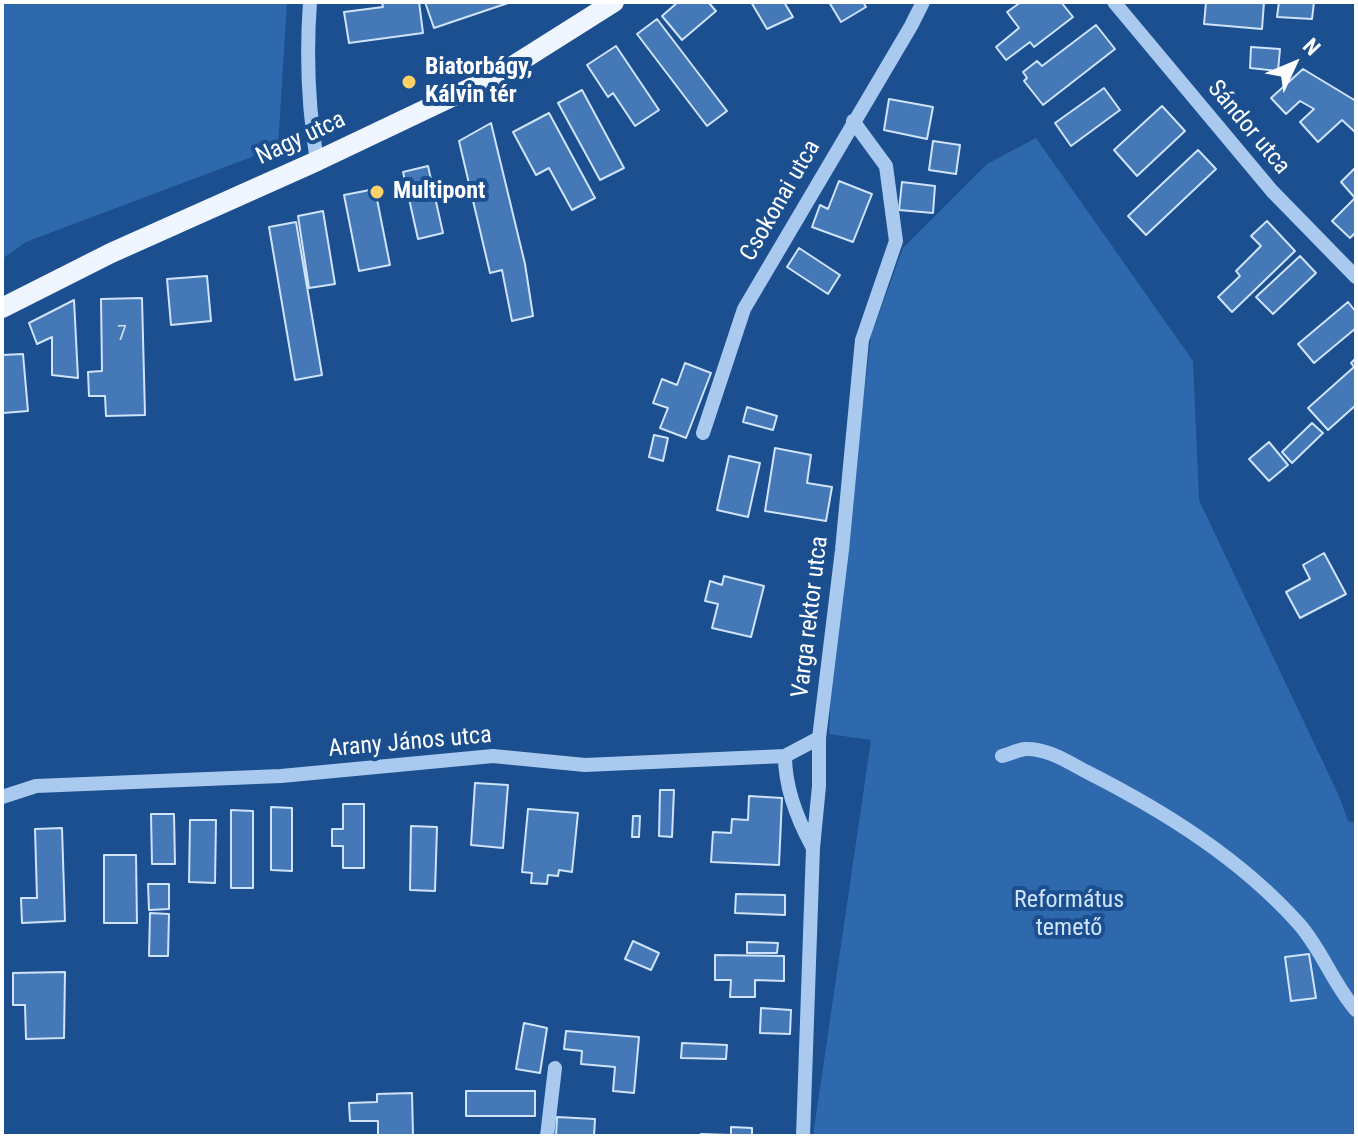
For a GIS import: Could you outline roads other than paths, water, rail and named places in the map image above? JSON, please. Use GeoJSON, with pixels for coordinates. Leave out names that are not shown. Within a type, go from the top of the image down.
{"type":"FeatureCollection","features":[{"type":"Feature","properties":{"kind":"main road","name":"Nagy utca"},"geometry":{"type":"LineString","coordinates":[[2,308],[111,253],[317,161],[500,74],[614,2]]}},
{"type":"Feature","properties":{"kind":"street"},"geometry":{"type":"LineString","coordinates":[[310,2],[306,48],[310,118],[317,161]]}},
{"type":"Feature","properties":{"kind":"street","name":"Csokonai utca"},"geometry":{"type":"LineString","coordinates":[[703,433],[744,309],[923,2]]}},
{"type":"Feature","properties":{"kind":"street","name":"Sándor utca"},"geometry":{"type":"LineString","coordinates":[[1114,2],[1272,191],[1356,277]]}},
{"type":"Feature","properties":{"kind":"street","name":"Varga rektor utca"},"geometry":{"type":"LineString","coordinates":[[803,1136],[819,738],[842,550],[862,340],[896,241],[886,166],[853,121]]}},
{"type":"Feature","properties":{"kind":"street","name":"Arany János utca"},"geometry":{"type":"LineString","coordinates":[[2,797],[36,786],[281,776],[493,756],[585,765],[785,756],[819,738]]}},
{"type":"Feature","properties":{"kind":"street"},"geometry":{"type":"LineString","coordinates":[[1002,756],[1024,749],[1052,754],[1155,808],[1212,847],[1300,925],[1326,963],[1341,993],[1356,1010]]}},
{"type":"Feature","properties":{"kind":"street"},"geometry":{"type":"LineString","coordinates":[[785,756],[785,780],[801,827],[813,848]]}},
{"type":"Feature","properties":{"kind":"street"},"geometry":{"type":"LineString","coordinates":[[547,1136],[555,1068]]}},
{"type":"Feature","properties":{"kind":"place","name":"Biatorbágy, Kálvin tér"},"geometry":{"type":"Point","coordinates":[409,82]}},
{"type":"Feature","properties":{"kind":"place","name":"Multipont"},"geometry":{"type":"Point","coordinates":[377,192]}},
{"type":"Feature","properties":{"kind":"park label","name":"Református temető"},"geometry":{"type":"Point","coordinates":[1069,915]}}]}
